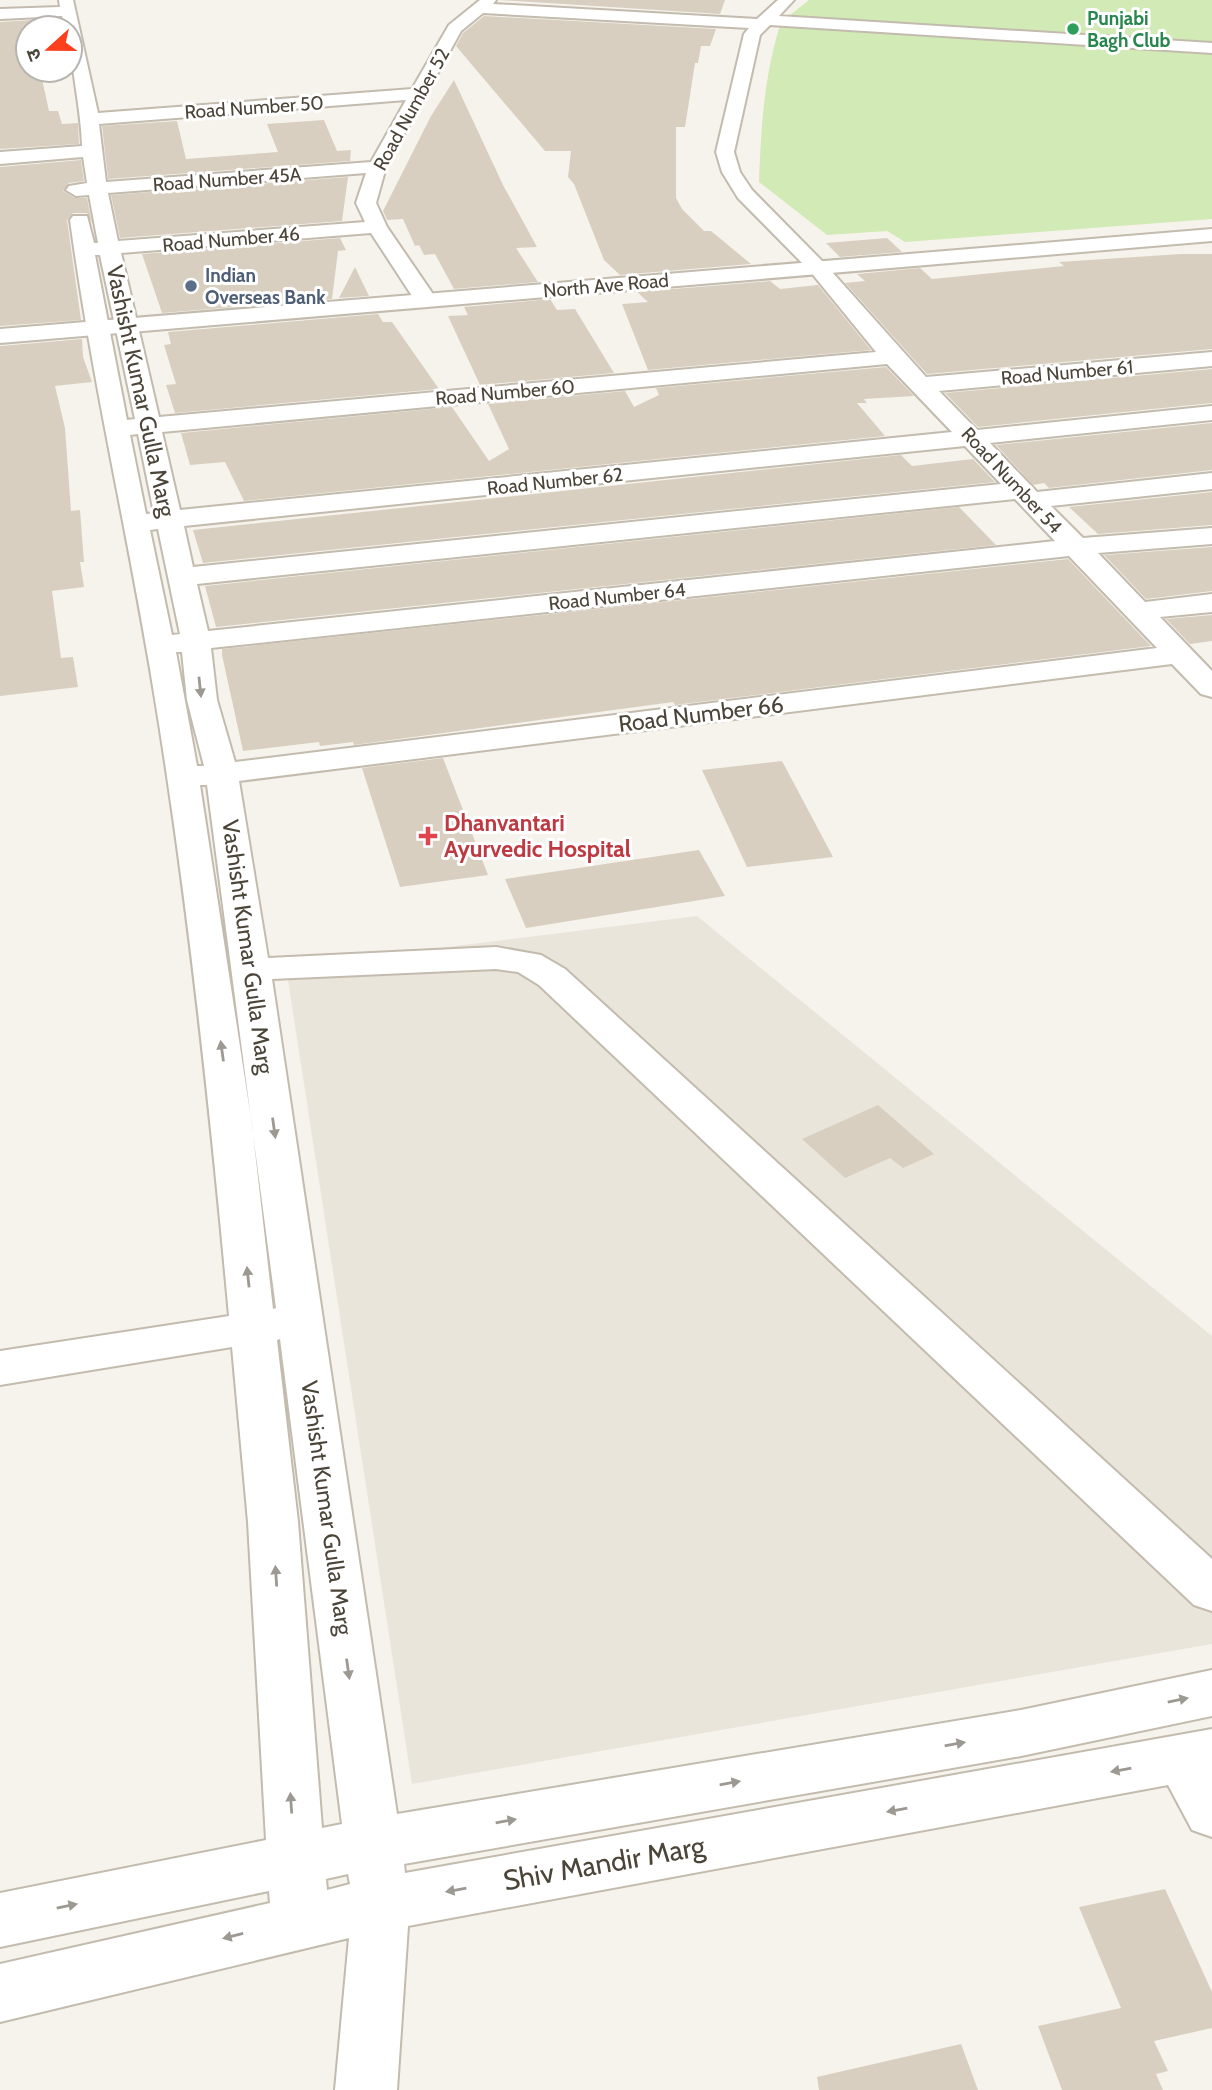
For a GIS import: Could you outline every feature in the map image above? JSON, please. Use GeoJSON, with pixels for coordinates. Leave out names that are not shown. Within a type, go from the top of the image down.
{"type":"FeatureCollection","features":[{"type":"Feature","properties":{"kind":"street"},"geometry":{"type":"LineString","coordinates":[[762,22],[787,0]]}},
{"type":"Feature","properties":{"kind":"street"},"geometry":{"type":"LineString","coordinates":[[483,4],[1212,48]]}},
{"type":"Feature","properties":{"kind":"street","name":"Road Number 52"},"geometry":{"type":"LineString","coordinates":[[423,295],[377,227],[366,203],[377,167],[454,28],[483,4]]}},
{"type":"Feature","properties":{"kind":"street"},"geometry":{"type":"LineString","coordinates":[[10,9],[48,13],[67,6]]}},
{"type":"Feature","properties":{"kind":"street","name":"Vashisht Kumar Gulla Marg"},"geometry":{"type":"LineString","coordinates":[[67,6],[90,119],[81,152]]}},
{"type":"Feature","properties":{"kind":"street","name":"Road Number 54"},"geometry":{"type":"LineString","coordinates":[[762,22],[751,34],[725,152],[731,172],[744,194],[813,264],[893,357],[1212,688]]}},
{"type":"Feature","properties":{"kind":"street","name":"Vashisht Kumar Gulla Marg"},"geometry":{"type":"LineString","coordinates":[[59,84],[81,152],[111,321],[178,643],[202,700],[222,773],[252,971],[381,1903],[366,2090]]}},
{"type":"Feature","properties":{"kind":"street","name":"Road Number 50"},"geometry":{"type":"LineString","coordinates":[[90,119],[418,94]]}},
{"type":"Feature","properties":{"kind":"street"},"geometry":{"type":"LineString","coordinates":[[0,158],[81,152]]}},
{"type":"Feature","properties":{"kind":"street","name":"Road Number 45A"},"geometry":{"type":"LineString","coordinates":[[87,189],[377,167]]}},
{"type":"Feature","properties":{"kind":"street","name":"Road Number 46"},"geometry":{"type":"LineString","coordinates":[[97,249],[377,227]]}},
{"type":"Feature","properties":{"kind":"street"},"geometry":{"type":"LineString","coordinates":[[813,264],[1212,228]]}},
{"type":"Feature","properties":{"kind":"street","name":"North Ave Road"},"geometry":{"type":"LineString","coordinates":[[111,321],[813,264],[1212,235]]}},
{"type":"Feature","properties":{"kind":"street"},"geometry":{"type":"LineString","coordinates":[[0,324],[111,321]]}},
{"type":"Feature","properties":{"kind":"street"},"geometry":{"type":"LineString","coordinates":[[0,336],[111,321]]}},
{"type":"Feature","properties":{"kind":"street","name":"Road Number 60"},"geometry":{"type":"LineString","coordinates":[[132,427],[893,357]]}},
{"type":"Feature","properties":{"kind":"street","name":"Road Number 61"},"geometry":{"type":"LineString","coordinates":[[921,385],[1212,359]]}},
{"type":"Feature","properties":{"kind":"street","name":"Road Number 62"},"geometry":{"type":"LineString","coordinates":[[153,521],[1212,413]]}},
{"type":"Feature","properties":{"kind":"street"},"geometry":{"type":"LineString","coordinates":[[180,577],[1027,495],[1212,481]]}},
{"type":"Feature","properties":{"kind":"street","name":"Vashisht Kumar Gulla Marg"},"geometry":{"type":"LineString","coordinates":[[153,521],[180,577],[178,643],[183,778],[232,1125],[273,1522],[300,1920]]}},
{"type":"Feature","properties":{"kind":"street","name":"Road Number 64"},"geometry":{"type":"LineString","coordinates":[[178,643],[1074,547],[1212,536]]}},
{"type":"Feature","properties":{"kind":"street"},"geometry":{"type":"LineString","coordinates":[[1139,611],[1212,603]]}},
{"type":"Feature","properties":{"kind":"street","name":"Road Number 66"},"geometry":{"type":"LineString","coordinates":[[183,778],[1179,654]]}},
{"type":"Feature","properties":{"kind":"street"},"geometry":{"type":"LineString","coordinates":[[252,971],[298,965],[496,958],[528,963],[552,977],[1212,1590]]}},
{"type":"Feature","properties":{"kind":"street"},"geometry":{"type":"LineString","coordinates":[[0,1368],[301,1320]]}},
{"type":"Feature","properties":{"kind":"street"},"geometry":{"type":"LineString","coordinates":[[0,1920],[372,1844],[1021,1733],[1212,1693]]}},
{"type":"Feature","properties":{"kind":"street"},"geometry":{"type":"LineString","coordinates":[[1198,1756],[1212,1812]]}},
{"type":"Feature","properties":{"kind":"street","name":"Shiv Mandir Marg"},"geometry":{"type":"LineString","coordinates":[[0,1993],[381,1903],[1198,1756]]}},
{"type":"Feature","properties":{"kind":"shaded area"},"geometry":{"type":"Polygon","coordinates":[[[697,916],[1212,1336],[1212,1644],[412,1784],[286,967],[697,916]]]}},
{"type":"Feature","properties":{"kind":"green space","name":"Punjabi Bagh Club"},"geometry":{"type":"Polygon","coordinates":[[[809,0],[1212,0],[1212,45],[785,19],[809,0]]]}},
{"type":"Feature","properties":{"kind":"green space"},"geometry":{"type":"Polygon","coordinates":[[[781,22],[1212,50],[1212,219],[905,242],[887,231],[827,235],[759,182],[767,81],[781,22]]]}},
{"type":"Feature","properties":{"kind":"building"},"geometry":{"type":"Polygon","coordinates":[[[499,0],[725,0],[720,14],[499,0]]]}},
{"type":"Feature","properties":{"kind":"building"},"geometry":{"type":"Polygon","coordinates":[[[484,16],[716,29],[710,46],[701,46],[698,63],[695,63],[685,127],[676,127],[676,198],[682,209],[704,231],[711,231],[751,264],[620,275],[604,260],[574,184],[568,177],[571,151],[545,151],[456,46],[463,33],[484,16]]]}},
{"type":"Feature","properties":{"kind":"building"},"geometry":{"type":"Polygon","coordinates":[[[14,21],[14,84],[43,84],[49,111],[58,111],[62,124],[78,123],[79,144],[0,149],[0,22],[14,21]]]}},
{"type":"Feature","properties":{"kind":"building"},"geometry":{"type":"Polygon","coordinates":[[[454,80],[503,185],[537,247],[516,248],[538,282],[454,289],[435,254],[424,255],[419,245],[415,246],[403,219],[387,220],[383,211],[431,116],[454,80]]]}},
{"type":"Feature","properties":{"kind":"building"},"geometry":{"type":"Polygon","coordinates":[[[324,120],[337,151],[351,150],[350,161],[108,179],[102,126],[177,121],[186,159],[278,152],[267,124],[324,120]]]}},
{"type":"Feature","properties":{"kind":"building"},"geometry":{"type":"Polygon","coordinates":[[[81,160],[84,181],[69,183],[63,191],[75,198],[87,198],[92,224],[87,213],[73,213],[67,220],[81,320],[0,326],[0,167],[81,160]]]}},
{"type":"Feature","properties":{"kind":"building"},"geometry":{"type":"Polygon","coordinates":[[[348,177],[342,221],[120,238],[111,195],[348,177]]]}},
{"type":"Feature","properties":{"kind":"building"},"geometry":{"type":"Polygon","coordinates":[[[340,238],[346,250],[338,251],[332,299],[162,313],[142,254],[340,238]]]}},
{"type":"Feature","properties":{"kind":"building"},"geometry":{"type":"Polygon","coordinates":[[[887,238],[902,252],[840,257],[826,243],[887,238]]]}},
{"type":"Feature","properties":{"kind":"building"},"geometry":{"type":"Polygon","coordinates":[[[1212,254],[1212,349],[927,374],[845,283],[865,281],[857,274],[920,268],[932,279],[1064,266],[1059,262],[1212,254]]]}},
{"type":"Feature","properties":{"kind":"building"},"geometry":{"type":"Polygon","coordinates":[[[355,267],[369,296],[339,298],[355,267]]]}},
{"type":"Feature","properties":{"kind":"building"},"geometry":{"type":"Polygon","coordinates":[[[770,281],[780,289],[818,285],[871,350],[648,370],[622,304],[648,302],[637,292],[770,281]]]}},
{"type":"Feature","properties":{"kind":"building"},"geometry":{"type":"Polygon","coordinates":[[[550,299],[557,310],[575,309],[614,373],[480,385],[448,316],[468,315],[464,307],[550,299]]]}},
{"type":"Feature","properties":{"kind":"building"},"geometry":{"type":"Polygon","coordinates":[[[378,314],[383,322],[392,322],[439,389],[175,413],[166,385],[176,384],[164,345],[171,344],[168,332],[378,314]]]}},
{"type":"Feature","properties":{"kind":"building"},"geometry":{"type":"Polygon","coordinates":[[[82,339],[83,357],[92,382],[55,386],[65,428],[71,511],[80,510],[84,562],[80,562],[84,587],[52,591],[61,658],[73,657],[78,687],[0,696],[0,346],[82,339]]]}},
{"type":"Feature","properties":{"kind":"building"},"geometry":{"type":"Polygon","coordinates":[[[886,367],[914,396],[864,399],[867,403],[857,403],[885,436],[244,501],[225,462],[190,465],[181,433],[452,407],[489,461],[509,449],[488,404],[625,391],[634,407],[659,395],[656,388],[886,367]]]}},
{"type":"Feature","properties":{"kind":"building"},"geometry":{"type":"Polygon","coordinates":[[[1212,369],[1212,403],[978,427],[945,393],[1212,369]]]}},
{"type":"Feature","properties":{"kind":"building"},"geometry":{"type":"Polygon","coordinates":[[[1212,423],[1212,470],[1049,488],[1044,483],[1033,485],[996,445],[1212,423]]]}},
{"type":"Feature","properties":{"kind":"building"},"geometry":{"type":"Polygon","coordinates":[[[901,455],[912,466],[973,459],[995,482],[203,563],[193,530],[901,455]]]}},
{"type":"Feature","properties":{"kind":"building"},"geometry":{"type":"Polygon","coordinates":[[[1212,492],[1212,525],[1098,534],[1069,507],[1212,492]]]}},
{"type":"Feature","properties":{"kind":"building"},"geometry":{"type":"Polygon","coordinates":[[[959,507],[996,545],[216,627],[205,586],[959,507]]]}},
{"type":"Feature","properties":{"kind":"building"},"geometry":{"type":"Polygon","coordinates":[[[1212,547],[1212,591],[1146,599],[1104,555],[1212,547]]]}},
{"type":"Feature","properties":{"kind":"building"},"geometry":{"type":"Polygon","coordinates":[[[1068,559],[1151,646],[675,705],[673,702],[354,745],[353,742],[320,746],[319,742],[243,751],[222,655],[222,649],[1068,559]]]}},
{"type":"Feature","properties":{"kind":"building"},"geometry":{"type":"Polygon","coordinates":[[[1212,615],[1212,641],[1190,644],[1166,619],[1212,615]]]}},
{"type":"Feature","properties":{"kind":"building","name":"Dhanvantari Ayurvedic Hospital"},"geometry":{"type":"Polygon","coordinates":[[[443,758],[488,875],[400,887],[362,768],[443,758]]]}},
{"type":"Feature","properties":{"kind":"building"},"geometry":{"type":"Polygon","coordinates":[[[782,761],[833,857],[747,867],[702,770],[782,761]]]}},
{"type":"Feature","properties":{"kind":"building"},"geometry":{"type":"Polygon","coordinates":[[[699,850],[725,896],[526,928],[505,879],[699,850]]]}},
{"type":"Feature","properties":{"kind":"building"},"geometry":{"type":"Polygon","coordinates":[[[878,1105],[934,1154],[903,1168],[890,1158],[845,1178],[802,1139],[878,1105]]]}},
{"type":"Feature","properties":{"kind":"building"},"geometry":{"type":"Polygon","coordinates":[[[1165,1889],[1212,1992],[1212,2028],[1154,2041],[1168,2071],[1156,2074],[1163,2090],[1062,2090],[1038,2026],[1121,2008],[1079,1907],[1165,1889]]]}},
{"type":"Feature","properties":{"kind":"building"},"geometry":{"type":"Polygon","coordinates":[[[961,2044],[978,2090],[819,2090],[817,2077],[961,2044]]]}},
{"type":"Feature","properties":{"kind":"place","name":"Punjabi Bagh Club"},"geometry":{"type":"Point","coordinates":[1073,29]}},
{"type":"Feature","properties":{"kind":"place","name":"Indian Overseas Bank"},"geometry":{"type":"Point","coordinates":[191,286]}},
{"type":"Feature","properties":{"kind":"place","name":"Dhanvantari Ayurvedic Hospital"},"geometry":{"type":"Point","coordinates":[428,836]}}]}
